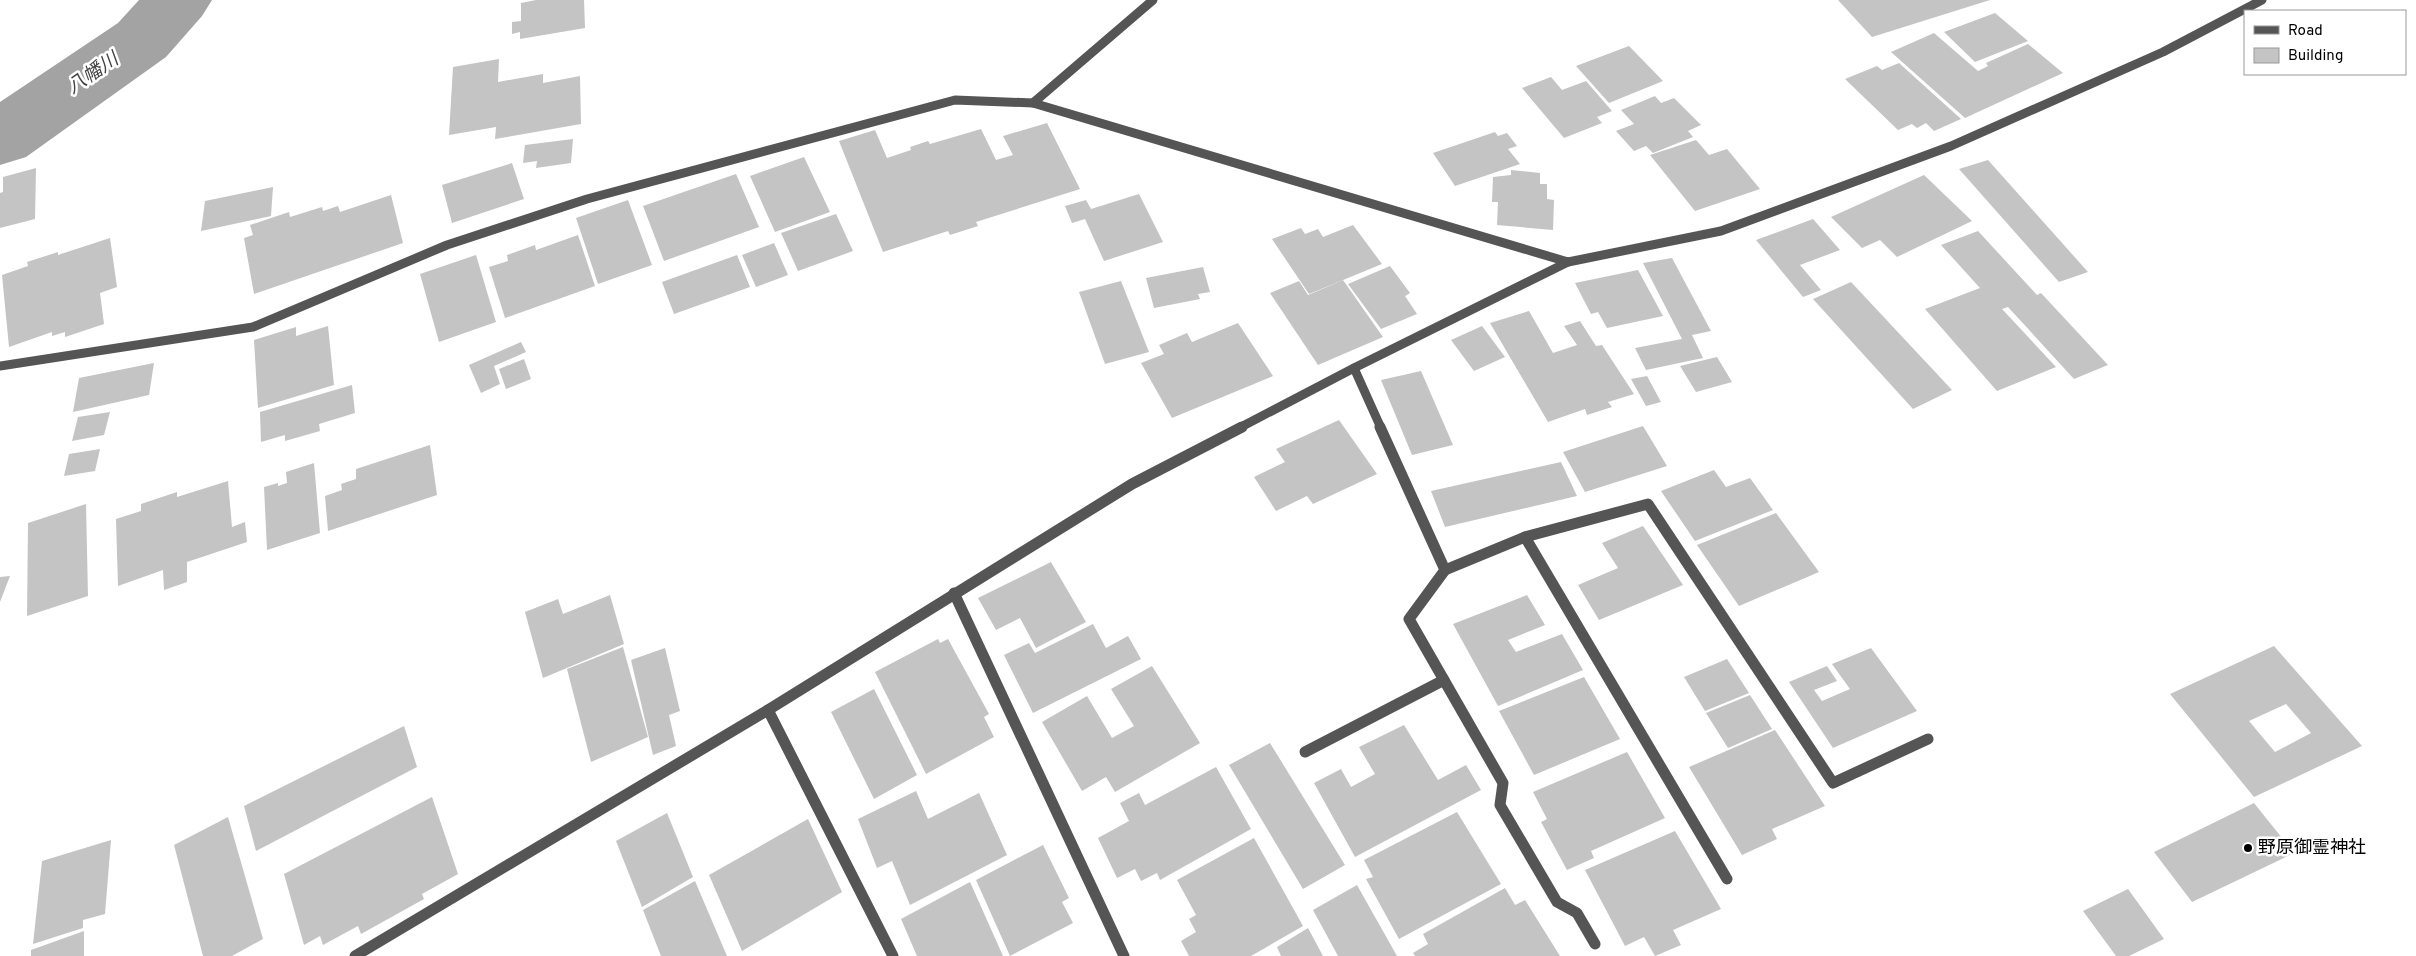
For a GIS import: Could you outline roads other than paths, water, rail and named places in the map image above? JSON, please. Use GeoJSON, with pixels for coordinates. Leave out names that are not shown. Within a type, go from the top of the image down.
{"type":"FeatureCollection","features":[{"type":"Feature","properties":{"kind":"street"},"geometry":{"type":"LineString","coordinates":[[1033,103],[1153,0]]}},
{"type":"Feature","properties":{"kind":"street"},"geometry":{"type":"LineString","coordinates":[[355,956],[768,710],[1132,484],[1354,368],[1568,262],[1721,231],[1941,149],[2163,52],[2258,1]]}},
{"type":"Feature","properties":{"kind":"street"},"geometry":{"type":"LineString","coordinates":[[0,366],[253,327],[447,245],[587,199],[955,100],[1033,103],[1568,262]]}},
{"type":"Feature","properties":{"kind":"street"},"geometry":{"type":"LineString","coordinates":[[1354,368],[1446,570]]}},
{"type":"Feature","properties":{"kind":"street"},"geometry":{"type":"LineString","coordinates":[[1595,944],[1577,913],[1557,902],[1500,805],[1503,783],[1410,619],[1446,570],[1525,537],[1648,504],[1833,783],[1928,739]]}},
{"type":"Feature","properties":{"kind":"street"},"geometry":{"type":"LineString","coordinates":[[1525,537],[1727,880]]}},
{"type":"Feature","properties":{"kind":"street"},"geometry":{"type":"LineString","coordinates":[[954,593],[1124,956]]}},
{"type":"Feature","properties":{"kind":"street"},"geometry":{"type":"LineString","coordinates":[[1305,752],[1444,680]]}},
{"type":"Feature","properties":{"kind":"street"},"geometry":{"type":"LineString","coordinates":[[768,710],[893,956]]}},
{"type":"Feature","properties":{"kind":"waterway","name":"八幡川"},"geometry":{"type":"LineString","coordinates":[[0,138],[142,40],[178,0]]}},
{"type":"Feature","properties":{"kind":"place","name":"野原御霊神社"},"geometry":{"type":"Point","coordinates":[2248,848]}}]}
